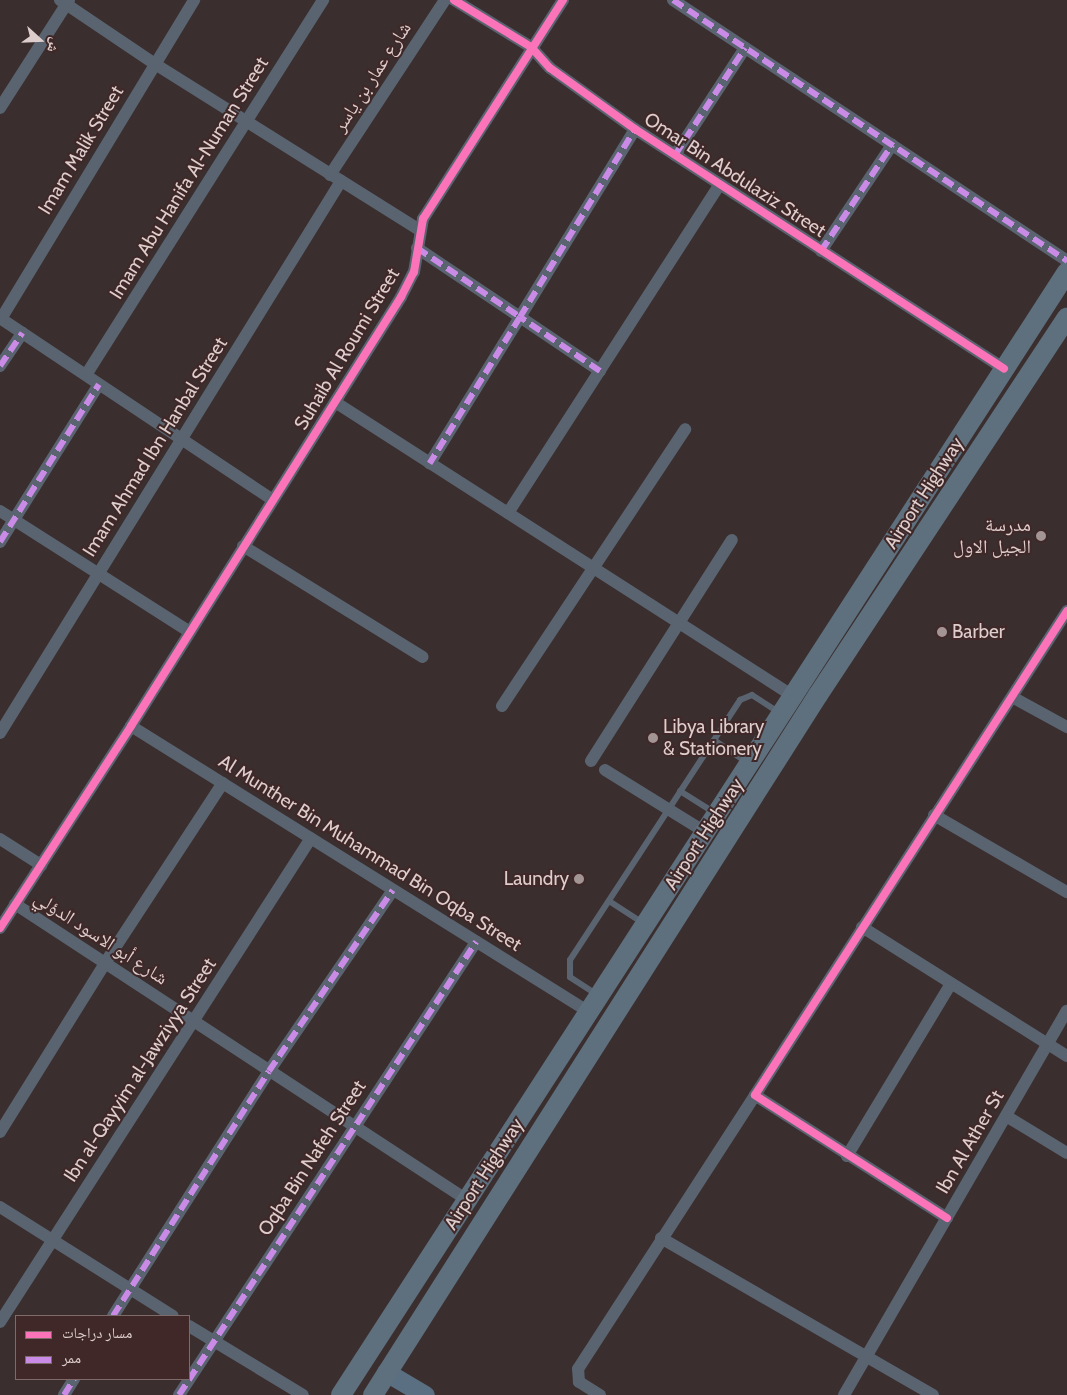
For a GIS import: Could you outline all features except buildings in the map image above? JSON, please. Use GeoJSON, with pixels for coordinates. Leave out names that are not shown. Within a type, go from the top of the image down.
{"type":"FeatureCollection","features":[{"type":"Feature","properties":{"kind":"highway","name":"Airport Highway"},"geometry":{"type":"LineString","coordinates":[[341,1395],[1067,272]]}},
{"type":"Feature","properties":{"kind":"highway","name":"Airport Highway"},"geometry":{"type":"LineString","coordinates":[[373,1395],[818,695],[1067,318]]}},
{"type":"Feature","properties":{"kind":"main road"},"geometry":{"type":"LineString","coordinates":[[386,1372],[425,1395]]}},
{"type":"Feature","properties":{"kind":"street","name":"Imam Malik Street"},"geometry":{"type":"LineString","coordinates":[[0,318],[194,0]]}},
{"type":"Feature","properties":{"kind":"street","name":"Imam Abu Hanifa Al-Numan Street"},"geometry":{"type":"LineString","coordinates":[[86,375],[323,0]]}},
{"type":"Feature","properties":{"kind":"street","name":"شارع عمار بن ياسر"},"geometry":{"type":"LineString","coordinates":[[336,178],[445,0]]}},
{"type":"Feature","properties":{"kind":"street","name":"Omar Bin Abdulaziz Street"},"geometry":{"type":"LineString","coordinates":[[454,0],[531,47],[550,68],[635,129],[1004,369]]}},
{"type":"Feature","properties":{"kind":"street","name":"Suhaib Al Roumi Street"},"geometry":{"type":"LineString","coordinates":[[131,726],[401,297],[414,272],[423,219],[531,47],[563,0]]}},
{"type":"Feature","properties":{"kind":"street"},"geometry":{"type":"LineString","coordinates":[[673,0],[1067,261]]}},
{"type":"Feature","properties":{"kind":"street"},"geometry":{"type":"LineString","coordinates":[[0,108],[65,1],[155,64],[420,230]]}},
{"type":"Feature","properties":{"kind":"street"},"geometry":{"type":"LineString","coordinates":[[675,155],[745,48]]}},
{"type":"Feature","properties":{"kind":"street"},"geometry":{"type":"LineString","coordinates":[[430,463],[635,129]]}},
{"type":"Feature","properties":{"kind":"street"},"geometry":{"type":"LineString","coordinates":[[821,250],[892,145]]}},
{"type":"Feature","properties":{"kind":"street","name":"Imam Ahmad Ibn Hanbal Street"},"geometry":{"type":"LineString","coordinates":[[0,733],[182,440],[336,178]]}},
{"type":"Feature","properties":{"kind":"street"},"geometry":{"type":"LineString","coordinates":[[508,513],[720,184]]}},
{"type":"Feature","properties":{"kind":"street"},"geometry":{"type":"LineString","coordinates":[[417,248],[600,371]]}},
{"type":"Feature","properties":{"kind":"street"},"geometry":{"type":"LineString","coordinates":[[0,318],[273,500]]}},
{"type":"Feature","properties":{"kind":"street"},"geometry":{"type":"LineString","coordinates":[[0,366],[22,333]]}},
{"type":"Feature","properties":{"kind":"street"},"geometry":{"type":"LineString","coordinates":[[0,542],[100,384]]}},
{"type":"Feature","properties":{"kind":"street"},"geometry":{"type":"LineString","coordinates":[[335,402],[793,696]]}},
{"type":"Feature","properties":{"kind":"street"},"geometry":{"type":"LineString","coordinates":[[502,706],[685,429]]}},
{"type":"Feature","properties":{"kind":"street"},"geometry":{"type":"LineString","coordinates":[[0,511],[190,632]]}},
{"type":"Feature","properties":{"kind":"street"},"geometry":{"type":"LineString","coordinates":[[591,761],[732,540]]}},
{"type":"Feature","properties":{"kind":"street"},"geometry":{"type":"LineString","coordinates":[[243,546],[423,657]]}},
{"type":"Feature","properties":{"kind":"street"},"geometry":{"type":"LineString","coordinates":[[600,1395],[579,1382],[578,1369],[934,815],[1067,612]]}},
{"type":"Feature","properties":{"kind":"street"},"geometry":{"type":"LineString","coordinates":[[1012,697],[1067,727]]}},
{"type":"Feature","properties":{"kind":"street"},"geometry":{"type":"LineString","coordinates":[[0,928],[131,726]]}},
{"type":"Feature","properties":{"kind":"street","name":"Al Munther Bin Muhammad Bin Oqba Street"},"geometry":{"type":"LineString","coordinates":[[131,726],[476,942],[594,1004]]}},
{"type":"Feature","properties":{"kind":"street"},"geometry":{"type":"LineString","coordinates":[[605,770],[705,832]]}},
{"type":"Feature","properties":{"kind":"street"},"geometry":{"type":"LineString","coordinates":[[0,1132],[105,963],[223,783]]}},
{"type":"Feature","properties":{"kind":"street"},"geometry":{"type":"LineString","coordinates":[[934,815],[1067,892]]}},
{"type":"Feature","properties":{"kind":"street","name":"Ibn al-Qayyim al-Jawziyya Street"},"geometry":{"type":"LineString","coordinates":[[0,1322],[311,838]]}},
{"type":"Feature","properties":{"kind":"street"},"geometry":{"type":"LineString","coordinates":[[0,839],[41,865]]}},
{"type":"Feature","properties":{"kind":"street"},"geometry":{"type":"LineString","coordinates":[[114,1315],[269,1070],[393,890]]}},
{"type":"Feature","properties":{"kind":"street","name":"شارع أبو الاسود الدؤلي"},"geometry":{"type":"LineString","coordinates":[[15,904],[467,1200]]}},
{"type":"Feature","properties":{"kind":"street"},"geometry":{"type":"LineString","coordinates":[[862,927],[950,985],[1067,1056]]}},
{"type":"Feature","properties":{"kind":"street","name":"Oqba Bin Nafeh Street"},"geometry":{"type":"LineString","coordinates":[[190,1378],[476,942]]}},
{"type":"Feature","properties":{"kind":"street"},"geometry":{"type":"LineString","coordinates":[[847,1156],[950,985]]}},
{"type":"Feature","properties":{"kind":"street","name":"Ibn Al Ather St"},"geometry":{"type":"LineString","coordinates":[[844,1395],[1067,1011]]}},
{"type":"Feature","properties":{"kind":"street"},"geometry":{"type":"LineString","coordinates":[[755,1096],[947,1218]]}},
{"type":"Feature","properties":{"kind":"street"},"geometry":{"type":"LineString","coordinates":[[1006,1116],[1067,1153]]}},
{"type":"Feature","properties":{"kind":"street"},"geometry":{"type":"LineString","coordinates":[[0,1208],[171,1315]]}},
{"type":"Feature","properties":{"kind":"street"},"geometry":{"type":"LineString","coordinates":[[661,1238],[933,1395]]}},
{"type":"Feature","properties":{"kind":"street"},"geometry":{"type":"LineString","coordinates":[[190,1327],[303,1395]]}},
{"type":"Feature","properties":{"kind":"street"},"geometry":{"type":"LineString","coordinates":[[64,1395],[73,1380]]}},
{"type":"Feature","properties":{"kind":"street","name":"Oqba Bin Nafeh Street"},"geometry":{"type":"LineString","coordinates":[[179,1395],[189,1380]]}},
{"type":"Feature","properties":{"kind":"lane"},"geometry":{"type":"LineString","coordinates":[[594,1004],[573,981],[567,968],[668,809],[740,700],[747,695],[756,697],[781,714]]}},
{"type":"Feature","properties":{"kind":"lane"},"geometry":{"type":"LineString","coordinates":[[714,740],[749,764]]}},
{"type":"Feature","properties":{"kind":"lane"},"geometry":{"type":"LineString","coordinates":[[680,791],[717,814]]}},
{"type":"Feature","properties":{"kind":"lane"},"geometry":{"type":"LineString","coordinates":[[609,901],[645,925]]}},
{"type":"Feature","properties":{"kind":"marked path"},"geometry":{"type":"LineString","coordinates":[[673,0],[1067,261]]}},
{"type":"Feature","properties":{"kind":"marked path"},"geometry":{"type":"LineString","coordinates":[[675,155],[745,48]]}},
{"type":"Feature","properties":{"kind":"marked path"},"geometry":{"type":"LineString","coordinates":[[600,371],[520,317],[635,129]]}},
{"type":"Feature","properties":{"kind":"marked path"},"geometry":{"type":"LineString","coordinates":[[821,251],[892,145]]}},
{"type":"Feature","properties":{"kind":"marked path"},"geometry":{"type":"LineString","coordinates":[[417,248],[520,317],[430,463]]}},
{"type":"Feature","properties":{"kind":"marked path"},"geometry":{"type":"LineString","coordinates":[[0,366],[22,333]]}},
{"type":"Feature","properties":{"kind":"marked path"},"geometry":{"type":"LineString","coordinates":[[0,542],[99,384]]}},
{"type":"Feature","properties":{"kind":"marked path"},"geometry":{"type":"LineString","coordinates":[[114,1315],[269,1071],[393,890]]}},
{"type":"Feature","properties":{"kind":"marked path"},"geometry":{"type":"LineString","coordinates":[[190,1378],[476,942]]}},
{"type":"Feature","properties":{"kind":"marked path"},"geometry":{"type":"LineString","coordinates":[[64,1395],[73,1380]]}},
{"type":"Feature","properties":{"kind":"marked path"},"geometry":{"type":"LineString","coordinates":[[179,1395],[189,1380]]}},
{"type":"Feature","properties":{"kind":"cycle path"},"geometry":{"type":"LineString","coordinates":[[454,0],[531,47],[550,68],[635,129],[1004,369]]}},
{"type":"Feature","properties":{"kind":"cycle path"},"geometry":{"type":"LineString","coordinates":[[0,928],[131,726],[401,297],[414,272],[423,219],[563,0]]}},
{"type":"Feature","properties":{"kind":"cycle path"},"geometry":{"type":"LineString","coordinates":[[947,1218],[755,1095],[1067,611]]}},
{"type":"Feature","properties":{"kind":"place","name":"مدرسة الجيل الاول"},"geometry":{"type":"Point","coordinates":[1041,536]}},
{"type":"Feature","properties":{"kind":"place","name":"Barber"},"geometry":{"type":"Point","coordinates":[942,632]}},
{"type":"Feature","properties":{"kind":"place","name":"Libya Library & Stationery"},"geometry":{"type":"Point","coordinates":[653,738]}},
{"type":"Feature","properties":{"kind":"place","name":"Laundry"},"geometry":{"type":"Point","coordinates":[579,879]}}]}
